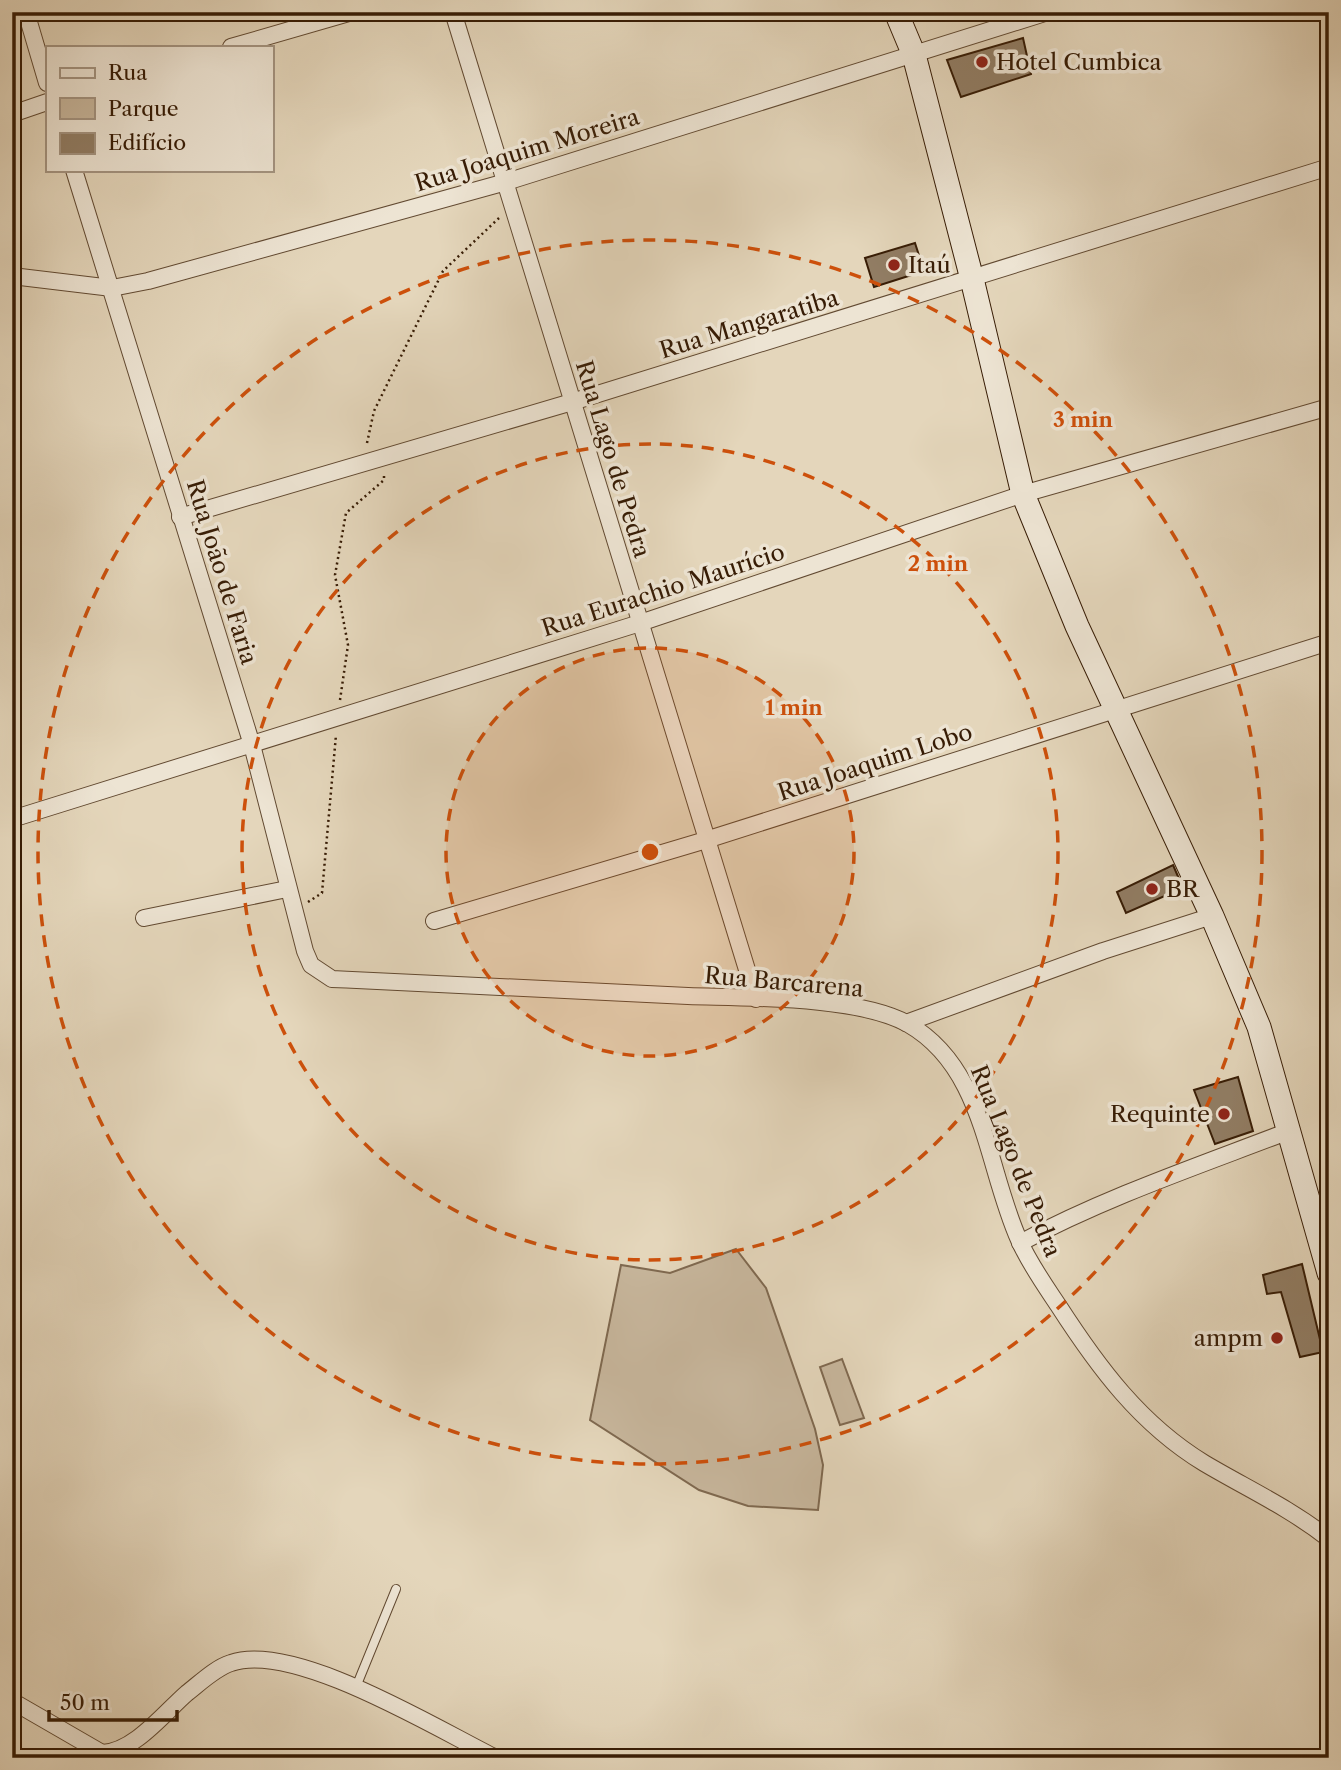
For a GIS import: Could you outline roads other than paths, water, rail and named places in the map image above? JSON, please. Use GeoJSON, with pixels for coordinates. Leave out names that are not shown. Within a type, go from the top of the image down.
{"type":"FeatureCollection","features":[{"type":"Feature","properties":{"kind":"main road"},"geometry":{"type":"LineString","coordinates":[[896,12],[914,55],[972,279],[1023,494],[1051,565],[1212,916],[1259,1027],[1329,1273]]}},
{"type":"Feature","properties":{"kind":"street"},"geometry":{"type":"LineString","coordinates":[[26,12],[46,80]]}},
{"type":"Feature","properties":{"kind":"street"},"geometry":{"type":"LineString","coordinates":[[234,46],[352,12]]}},
{"type":"Feature","properties":{"kind":"street","name":"Rua Lago de Pedra"},"geometry":{"type":"LineString","coordinates":[[453,12],[756,999]]}},
{"type":"Feature","properties":{"kind":"street","name":"Rua Joaquim Moreira"},"geometry":{"type":"LineString","coordinates":[[12,276],[112,288],[506,182],[1048,12]]}},
{"type":"Feature","properties":{"kind":"street"},"geometry":{"type":"LineString","coordinates":[[12,114],[46,102]]}},
{"type":"Feature","properties":{"kind":"street","name":"Rua Mangaratiba"},"geometry":{"type":"LineString","coordinates":[[180,517],[572,402],[1329,167]]}},
{"type":"Feature","properties":{"kind":"street","name":"Rua João de Faria"},"geometry":{"type":"LineString","coordinates":[[75,172],[252,745],[293,911],[311,965],[332,979]]}},
{"type":"Feature","properties":{"kind":"street","name":"Rua Eurachio Maurício"},"geometry":{"type":"LineString","coordinates":[[12,819],[640,623],[1023,494],[1329,407]]}},
{"type":"Feature","properties":{"kind":"street","name":"Rua Joaquim Lobo"},"geometry":{"type":"LineString","coordinates":[[434,921],[706,840],[1329,642]]}},
{"type":"Feature","properties":{"kind":"street"},"geometry":{"type":"LineString","coordinates":[[144,918],[287,888]]}},
{"type":"Feature","properties":{"kind":"street"},"geometry":{"type":"LineString","coordinates":[[906,1023],[1066,964],[1212,916]]}},
{"type":"Feature","properties":{"kind":"street","name":"Rua Barcarena"},"geometry":{"type":"LineString","coordinates":[[332,979],[756,999],[839,1006],[906,1023]]}},
{"type":"Feature","properties":{"kind":"street","name":"Rua Lago de Pedra"},"geometry":{"type":"LineString","coordinates":[[906,1023],[937,1044],[957,1072],[988,1140],[1002,1194],[1020,1243],[1078,1335],[1115,1387],[1143,1417],[1204,1462],[1303,1518],[1329,1539]]}},
{"type":"Feature","properties":{"kind":"street"},"geometry":{"type":"LineString","coordinates":[[1020,1243],[1119,1195],[1289,1131]]}},
{"type":"Feature","properties":{"kind":"street"},"geometry":{"type":"LineString","coordinates":[[12,1701],[105,1756],[122,1749],[205,1679],[230,1663],[250,1660],[275,1661],[356,1687],[477,1754],[496,1758]]}},
{"type":"Feature","properties":{"kind":"lane"},"geometry":{"type":"LineString","coordinates":[[356,1687],[396,1589]]}},
{"type":"Feature","properties":{"kind":"place","name":"Hotel Cumbica"},"geometry":{"type":"Point","coordinates":[982,62]}},
{"type":"Feature","properties":{"kind":"place","name":"Itaú"},"geometry":{"type":"Point","coordinates":[894,265]}},
{"type":"Feature","properties":{"kind":"place","name":"BR"},"geometry":{"type":"Point","coordinates":[1152,889]}},
{"type":"Feature","properties":{"kind":"place","name":"Requinte"},"geometry":{"type":"Point","coordinates":[1224,1114]}},
{"type":"Feature","properties":{"kind":"place","name":"ampm"},"geometry":{"type":"Point","coordinates":[1277,1338]}}]}
